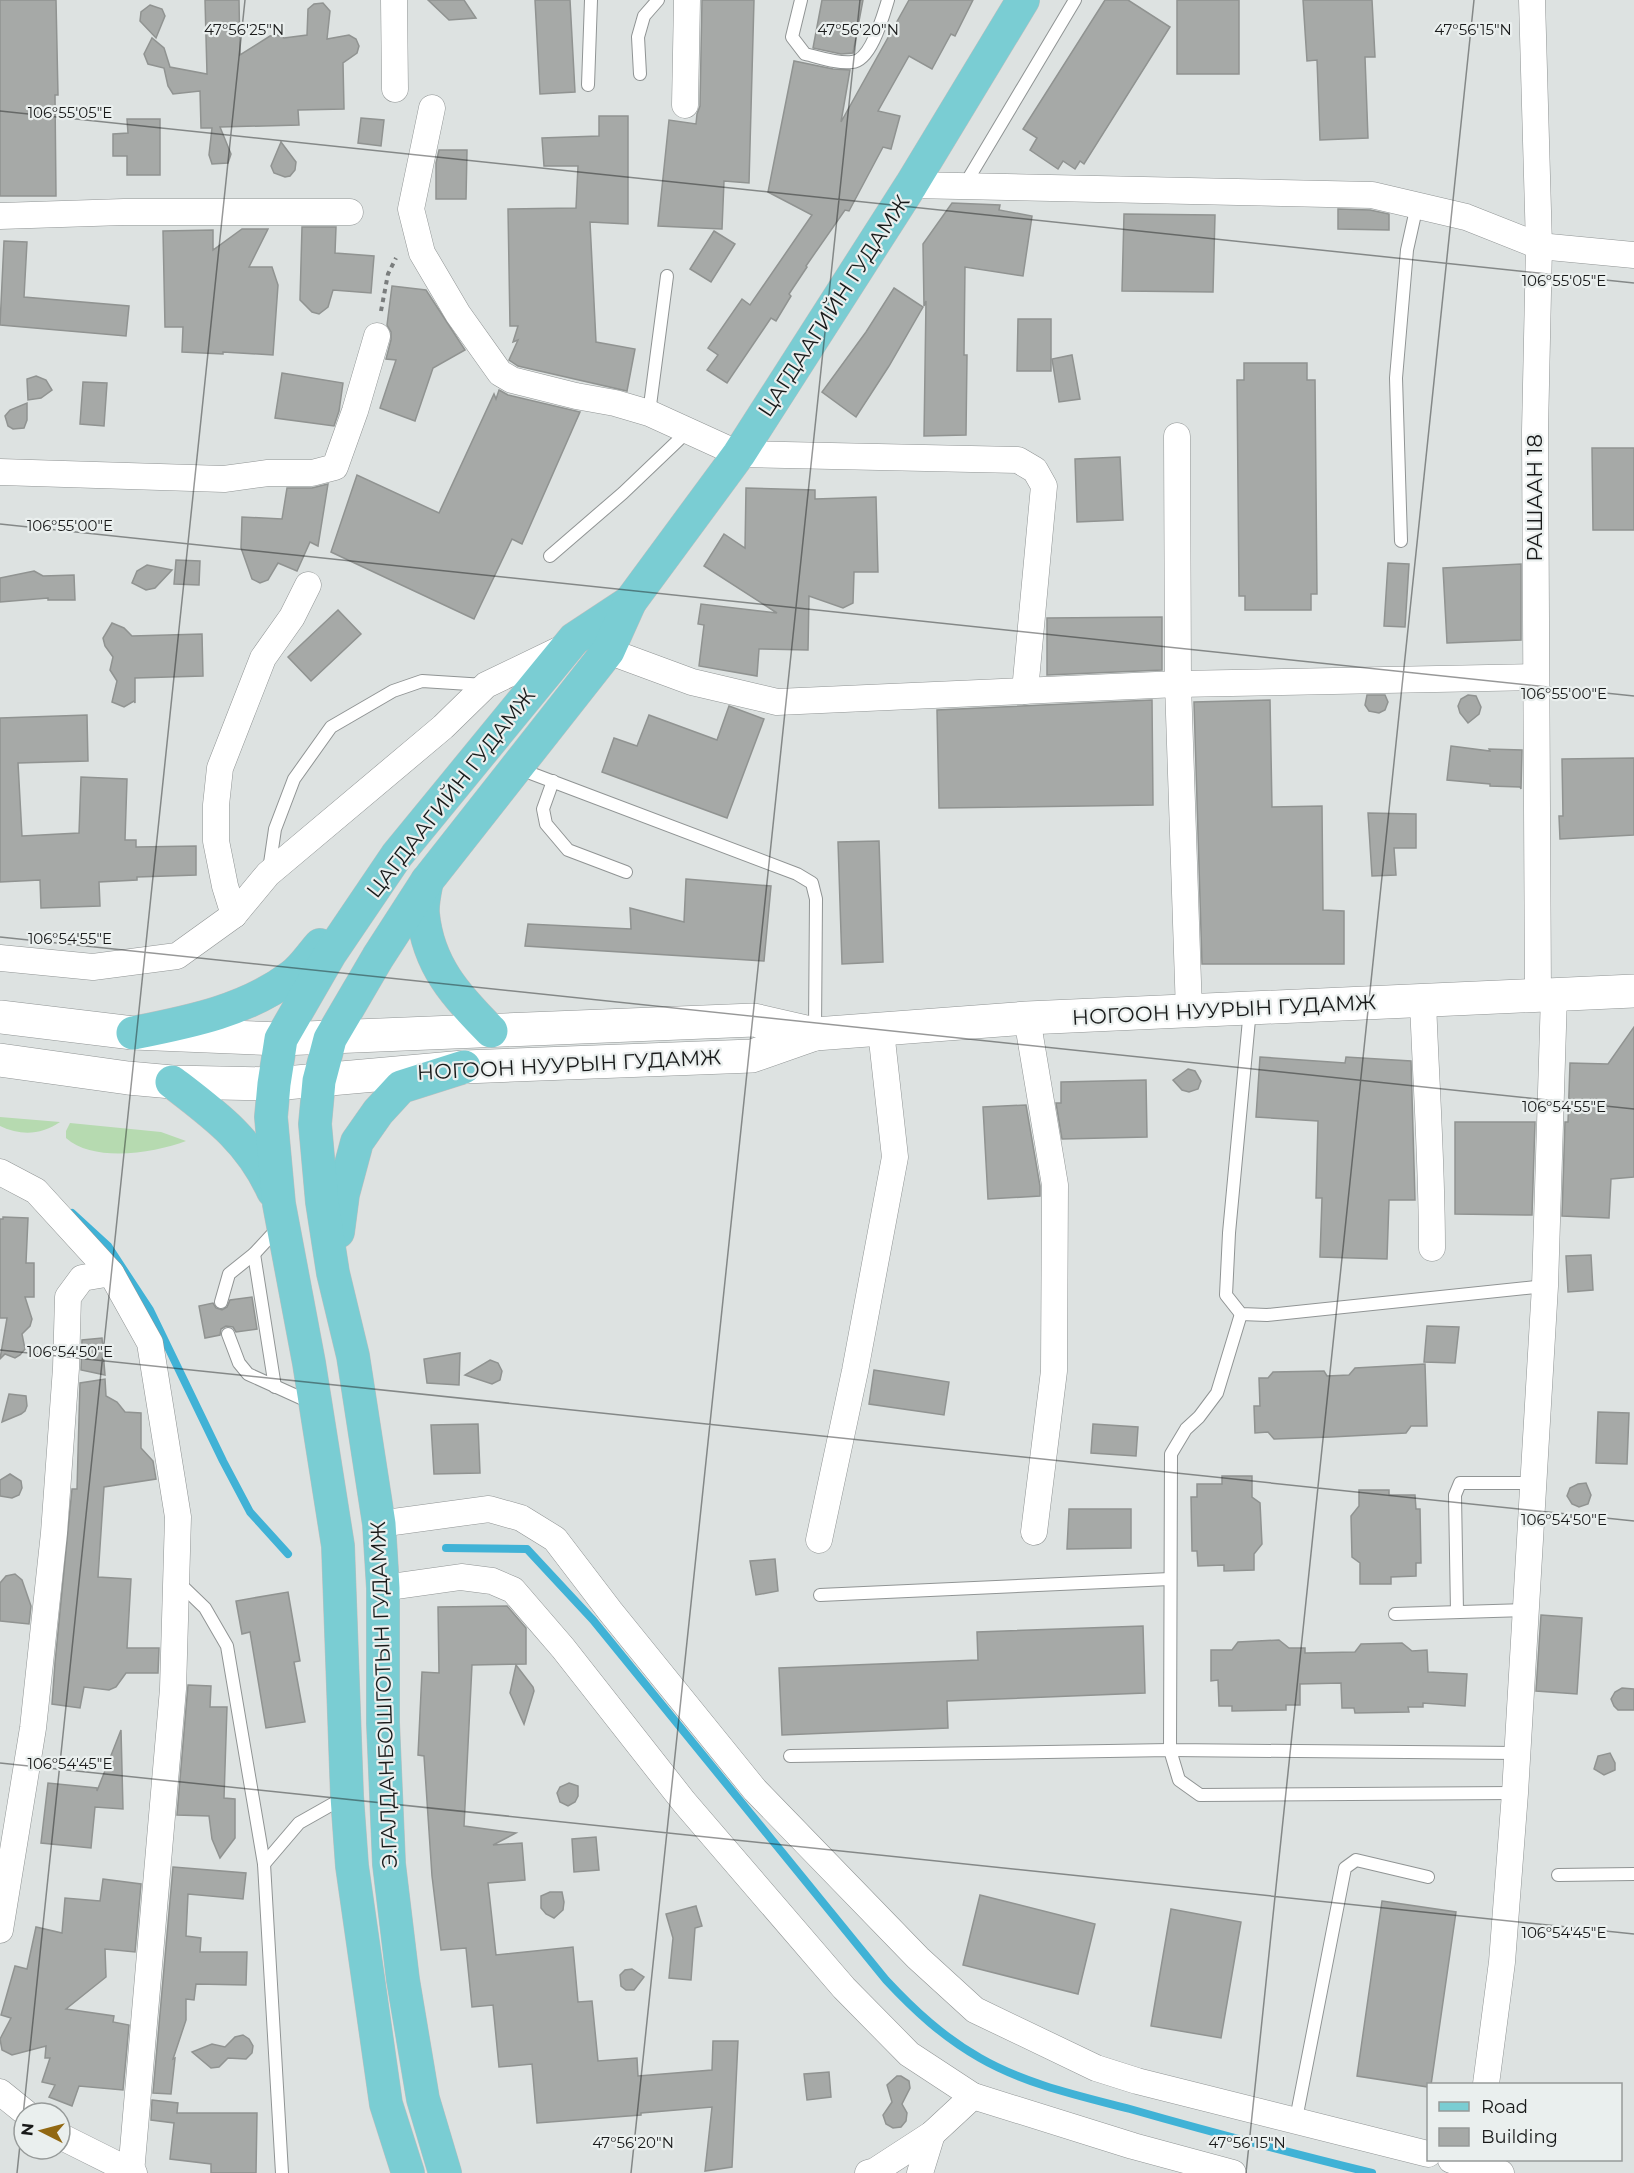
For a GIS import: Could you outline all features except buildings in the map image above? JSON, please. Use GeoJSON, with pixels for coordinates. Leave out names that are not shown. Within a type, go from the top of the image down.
{"type":"FeatureCollection","features":[{"type":"Feature","properties":{"kind":"main road","name":"ЦАГДААГИЙН ГУДАМЖ"},"geometry":{"type":"LineString","coordinates":[[330,1039],[378,957],[427,881],[608,651],[630,602],[739,454],[911,185],[1023,0]]}},
{"type":"Feature","properties":{"kind":"main road","name":"ЦАГДААГИЙН ГУДАМЖ"},"geometry":{"type":"LineString","coordinates":[[281,1039],[330,954],[397,855],[574,639],[630,602]]}},
{"type":"Feature","properties":{"kind":"main road"},"geometry":{"type":"LineString","coordinates":[[133,1033],[188,1022],[245,1004],[293,976],[397,855]]}},
{"type":"Feature","properties":{"kind":"main road"},"geometry":{"type":"LineString","coordinates":[[427,881],[422,912],[432,956],[460,1000],[491,1031]]}},
{"type":"Feature","properties":{"kind":"main road","name":"НОГООН НУУРЫН ГУДАМЖ"},"geometry":{"type":"LineString","coordinates":[[0,1017],[133,1033],[281,1039],[330,1039],[754,1020],[815,1034],[881,1031],[1027,1018],[1634,991]]}},
{"type":"Feature","properties":{"kind":"main road","name":"НОГООН НУУРЫН ГУДАМЖ"},"geometry":{"type":"LineString","coordinates":[[0,1060],[172,1082],[274,1084],[464,1067],[752,1056],[815,1034]]}},
{"type":"Feature","properties":{"kind":"main road","name":"Э.ГАЛДАНБОШГОТЫН ГУДАМЖ"},"geometry":{"type":"LineString","coordinates":[[281,1039],[271,1118],[281,1213],[316,1405],[338,1546],[347,1796],[352,1866],[386,2104],[408,2173]]}},
{"type":"Feature","properties":{"kind":"main road","name":"Э.ГАЛДАНБОШГОТЫН ГУДАМЖ"},"geometry":{"type":"LineString","coordinates":[[330,1039],[319,1081],[315,1124],[322,1202],[333,1273],[353,1356],[379,1524],[383,1588],[384,1723],[389,1864],[403,1980],[423,2099],[445,2173]]}},
{"type":"Feature","properties":{"kind":"main road"},"geometry":{"type":"LineString","coordinates":[[333,1273],[343,1194],[357,1142],[378,1112],[401,1087],[464,1067]]}},
{"type":"Feature","properties":{"kind":"main road"},"geometry":{"type":"LineString","coordinates":[[172,1082],[222,1120],[246,1145],[264,1170],[281,1213]]}},
{"type":"Feature","properties":{"kind":"street"},"geometry":{"type":"LineString","coordinates":[[394,0],[395,89]]}},
{"type":"Feature","properties":{"kind":"street"},"geometry":{"type":"LineString","coordinates":[[685,105],[687,0]]}},
{"type":"Feature","properties":{"kind":"street","name":"РАШААН 18"},"geometry":{"type":"LineString","coordinates":[[1486,2083],[1502,1962],[1515,1793],[1545,1286],[1546,995],[1535,676],[1535,431],[1539,246],[1532,0]]}},
{"type":"Feature","properties":{"kind":"street"},"geometry":{"type":"LineString","coordinates":[[432,108],[411,209],[414,225],[422,253],[458,314],[500,373],[512,380],[649,413],[739,454],[1018,460],[1035,470],[1044,486],[1025,691]]}},
{"type":"Feature","properties":{"kind":"street"},"geometry":{"type":"LineString","coordinates":[[911,185],[1372,195],[1467,217],[1539,246],[1634,255]]}},
{"type":"Feature","properties":{"kind":"street"},"geometry":{"type":"LineString","coordinates":[[0,216],[124,212],[350,212]]}},
{"type":"Feature","properties":{"kind":"street"},"geometry":{"type":"LineString","coordinates":[[0,472],[224,479],[268,473],[312,473],[335,466],[356,411],[377,336]]}},
{"type":"Feature","properties":{"kind":"street"},"geometry":{"type":"LineString","coordinates":[[1177,436],[1178,684],[1189,1012]]}},
{"type":"Feature","properties":{"kind":"street"},"geometry":{"type":"LineString","coordinates":[[234,915],[225,886],[216,841],[216,806],[220,768],[263,658],[292,618],[308,585]]}},
{"type":"Feature","properties":{"kind":"street"},"geometry":{"type":"LineString","coordinates":[[0,958],[93,967],[177,956],[234,915],[268,874],[443,727],[486,685],[568,646]]}},
{"type":"Feature","properties":{"kind":"street"},"geometry":{"type":"LineString","coordinates":[[608,651],[692,682],[777,702],[1178,684],[1535,676]]}},
{"type":"Feature","properties":{"kind":"street"},"geometry":{"type":"LineString","coordinates":[[1423,1001],[1432,1182],[1432,1248]]}},
{"type":"Feature","properties":{"kind":"street"},"geometry":{"type":"LineString","coordinates":[[1027,1018],[1055,1185],[1054,1371],[1034,1532]]}},
{"type":"Feature","properties":{"kind":"street"},"geometry":{"type":"LineString","coordinates":[[819,1540],[855,1371],[895,1157],[881,1031]]}},
{"type":"Feature","properties":{"kind":"street"},"geometry":{"type":"LineString","coordinates":[[0,1172],[36,1191],[111,1273],[150,1343],[178,1517],[173,1689],[132,2173],[72,2142]]}},
{"type":"Feature","properties":{"kind":"street"},"geometry":{"type":"LineString","coordinates":[[0,1930],[33,1728],[54,1533],[66,1368],[68,1297],[82,1278],[111,1273]]}},
{"type":"Feature","properties":{"kind":"street"},"geometry":{"type":"LineString","coordinates":[[379,1524],[489,1509],[521,1518],[555,1539],[610,1611],[755,1790],[918,1958],[975,2010],[1106,2071],[1137,2081],[1296,2119],[1427,2154]]}},
{"type":"Feature","properties":{"kind":"street"},"geometry":{"type":"LineString","coordinates":[[383,1588],[461,1577],[492,1581],[513,1590],[563,1648],[684,1802],[844,1988],[909,2054],[973,2097],[1133,2146],[1233,2173]]}},
{"type":"Feature","properties":{"kind":"street"},"geometry":{"type":"LineString","coordinates":[[0,2092],[12,2102]]}},
{"type":"Feature","properties":{"kind":"street"},"geometry":{"type":"LineString","coordinates":[[868,2173],[875,2171],[932,2134],[973,2097]]}},
{"type":"Feature","properties":{"kind":"street"},"geometry":{"type":"LineString","coordinates":[[920,2173],[932,2134]]}},
{"type":"Feature","properties":{"kind":"street"},"geometry":{"type":"LineString","coordinates":[[1459,2161],[1476,2163],[1502,2173]]}},
{"type":"Feature","properties":{"kind":"lane"},"geometry":{"type":"LineString","coordinates":[[588,85],[591,0]]}},
{"type":"Feature","properties":{"kind":"lane"},"geometry":{"type":"LineString","coordinates":[[640,74],[638,37],[644,16],[658,0]]}},
{"type":"Feature","properties":{"kind":"lane"},"geometry":{"type":"LineString","coordinates":[[801,0],[792,37],[805,54],[853,63],[864,57],[880,25],[888,0]]}},
{"type":"Feature","properties":{"kind":"lane"},"geometry":{"type":"LineString","coordinates":[[964,186],[1075,0]]}},
{"type":"Feature","properties":{"kind":"lane"},"geometry":{"type":"LineString","coordinates":[[1401,541],[1396,378],[1407,250],[1417,205]]}},
{"type":"Feature","properties":{"kind":"lane"},"geometry":{"type":"LineString","coordinates":[[649,413],[668,276]]}},
{"type":"Feature","properties":{"kind":"lane"},"geometry":{"type":"LineString","coordinates":[[550,556],[623,493],[688,431]]}},
{"type":"Feature","properties":{"kind":"lane"},"geometry":{"type":"LineString","coordinates":[[268,874],[275,829],[294,779],[331,727],[393,691],[422,681],[486,685]]}},
{"type":"Feature","properties":{"kind":"lane"},"geometry":{"type":"LineString","coordinates":[[516,767],[797,874],[812,883],[816,900],[815,1034]]}},
{"type":"Feature","properties":{"kind":"lane"},"geometry":{"type":"LineString","coordinates":[[553,781],[543,809],[546,824],[568,850],[626,872]]}},
{"type":"Feature","properties":{"kind":"lane"},"geometry":{"type":"LineString","coordinates":[[1250,1008],[1229,1233],[1226,1295],[1241,1314],[1267,1315],[1545,1286]]}},
{"type":"Feature","properties":{"kind":"lane"},"geometry":{"type":"LineString","coordinates":[[221,1302],[229,1274],[254,1254],[281,1213]]}},
{"type":"Feature","properties":{"kind":"lane"},"geometry":{"type":"LineString","coordinates":[[254,1254],[275,1387]]}},
{"type":"Feature","properties":{"kind":"lane"},"geometry":{"type":"LineString","coordinates":[[1241,1314],[1217,1393],[1199,1417],[1185,1429],[1170,1454],[1170,1750],[1179,1780],[1200,1795],[1515,1793]]}},
{"type":"Feature","properties":{"kind":"lane"},"geometry":{"type":"LineString","coordinates":[[228,1334],[238,1364],[248,1374],[316,1405]]}},
{"type":"Feature","properties":{"kind":"lane"},"geometry":{"type":"LineString","coordinates":[[1456,1612],[1455,1495],[1460,1483],[1533,1484]]}},
{"type":"Feature","properties":{"kind":"lane"},"geometry":{"type":"LineString","coordinates":[[820,1595],[1170,1579]]}},
{"type":"Feature","properties":{"kind":"lane"},"geometry":{"type":"LineString","coordinates":[[176,1581],[205,1608],[227,1646],[264,1864],[282,2173]]}},
{"type":"Feature","properties":{"kind":"lane"},"geometry":{"type":"LineString","coordinates":[[1395,1614],[1526,1610]]}},
{"type":"Feature","properties":{"kind":"lane"},"geometry":{"type":"LineString","coordinates":[[790,1756],[1170,1750],[1517,1753]]}},
{"type":"Feature","properties":{"kind":"lane"},"geometry":{"type":"LineString","coordinates":[[264,1864],[299,1823],[347,1796]]}},
{"type":"Feature","properties":{"kind":"lane"},"geometry":{"type":"LineString","coordinates":[[1296,2119],[1345,1868],[1356,1860],[1428,1877]]}},
{"type":"Feature","properties":{"kind":"lane"},"geometry":{"type":"LineString","coordinates":[[1558,1875],[1634,1874]]}},
{"type":"Feature","properties":{"kind":"path"},"geometry":{"type":"LineString","coordinates":[[377,336],[388,274],[414,225]]}},
{"type":"Feature","properties":{"kind":"green space"},"geometry":{"type":"Polygon","coordinates":[[[0,1117],[60,1122],[46,1130],[23,1133],[0,1126],[0,1117]]]}},
{"type":"Feature","properties":{"kind":"green space"},"geometry":{"type":"Polygon","coordinates":[[[70,1123],[161,1132],[186,1141],[141,1152],[92,1151],[66,1138],[66,1131],[70,1123]]]}},
{"type":"Feature","properties":{"kind":"waterway"},"geometry":{"type":"LineString","coordinates":[[72,1213],[108,1246],[150,1310],[250,1512],[288,1554]]}},
{"type":"Feature","properties":{"kind":"waterway"},"geometry":{"type":"LineString","coordinates":[[446,1548],[527,1549],[593,1620],[886,1980],[907,2002],[966,2050],[1015,2075],[1053,2088],[1372,2173]]}}]}
